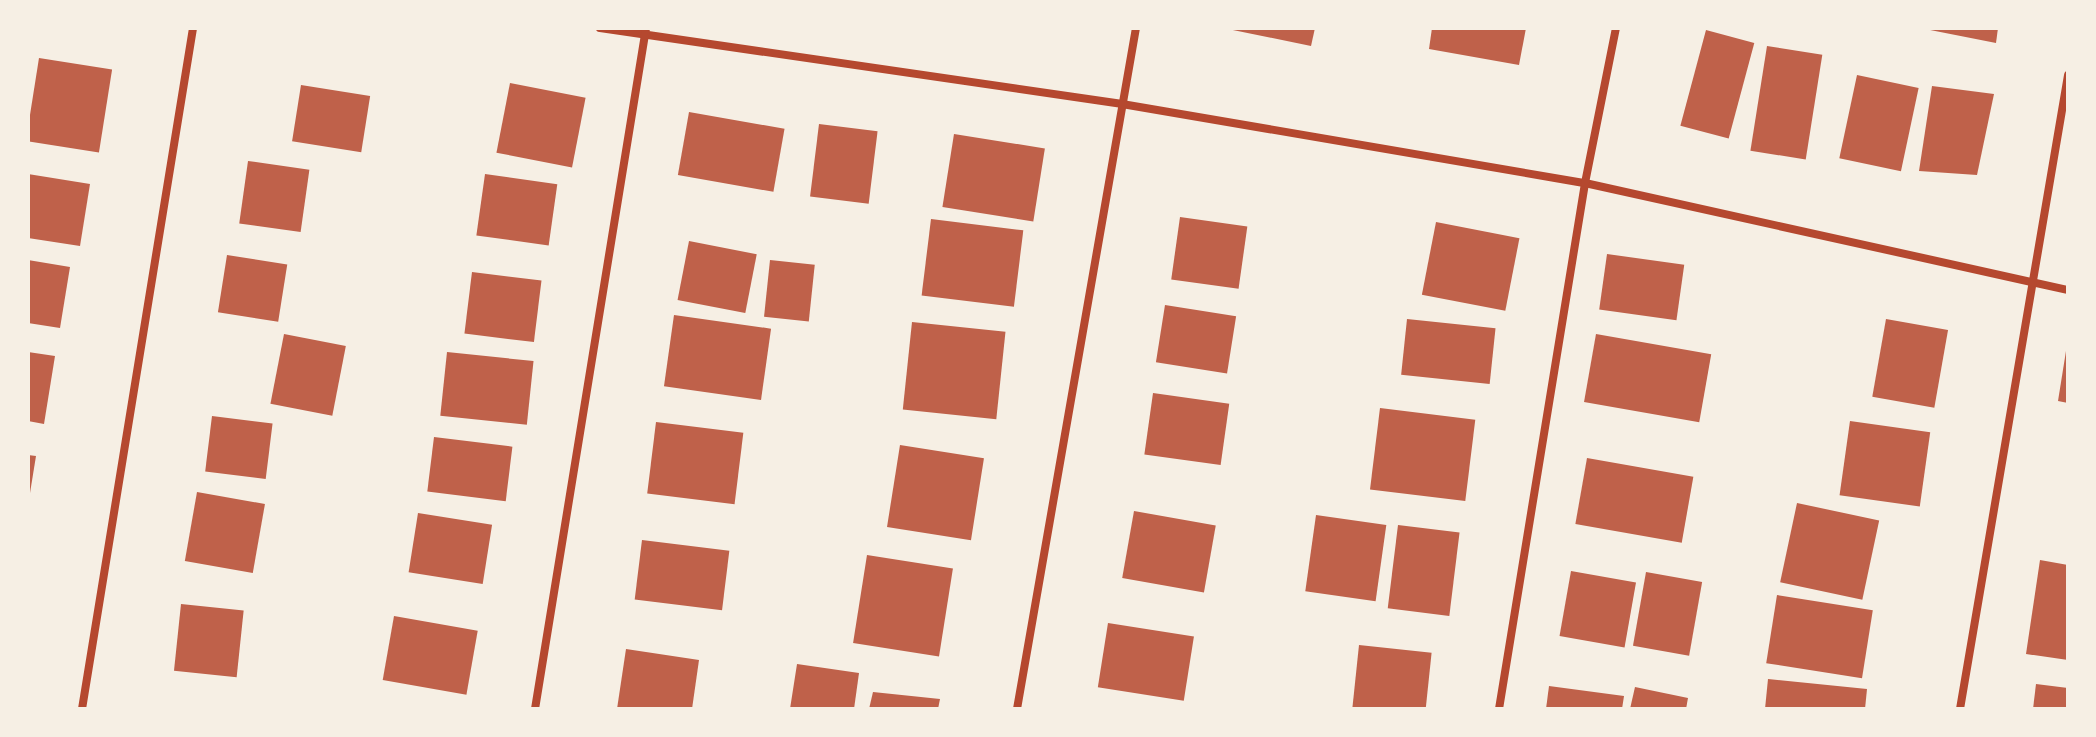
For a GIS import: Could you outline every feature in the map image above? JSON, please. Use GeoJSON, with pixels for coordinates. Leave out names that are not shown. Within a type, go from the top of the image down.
{"type":"FeatureCollection","features":[{"type":"Feature","properties":{"kind":"street"},"geometry":{"type":"LineString","coordinates":[[82,709],[193,28]]}},
{"type":"Feature","properties":{"kind":"street"},"geometry":{"type":"LineString","coordinates":[[600,28],[645,31],[1122,104],[1585,183],[2068,290]]}},
{"type":"Feature","properties":{"kind":"street"},"geometry":{"type":"LineString","coordinates":[[1017,709],[1136,28]]}},
{"type":"Feature","properties":{"kind":"street"},"geometry":{"type":"LineString","coordinates":[[1499,709],[1585,183],[1616,28]]}},
{"type":"Feature","properties":{"kind":"street"},"geometry":{"type":"LineString","coordinates":[[535,709],[645,31]]}},
{"type":"Feature","properties":{"kind":"street"},"geometry":{"type":"LineString","coordinates":[[1960,709],[2068,75]]}},
{"type":"Feature","properties":{"kind":"building"},"geometry":{"type":"Polygon","coordinates":[[[1223,28],[1315,28],[1311,46],[1223,28]]]}},
{"type":"Feature","properties":{"kind":"building"},"geometry":{"type":"Polygon","coordinates":[[[1432,28],[1526,28],[1519,65],[1429,49],[1432,28]]]}},
{"type":"Feature","properties":{"kind":"building"},"geometry":{"type":"Polygon","coordinates":[[[1920,28],[1998,28],[1996,43],[1920,28]]]}},
{"type":"Feature","properties":{"kind":"building"},"geometry":{"type":"Polygon","coordinates":[[[1706,30],[1754,43],[1729,139],[1680,126],[1706,30]]]}},
{"type":"Feature","properties":{"kind":"building"},"geometry":{"type":"Polygon","coordinates":[[[1767,46],[1822,55],[1806,159],[1750,151],[1767,46]]]}},
{"type":"Feature","properties":{"kind":"building"},"geometry":{"type":"Polygon","coordinates":[[[39,58],[112,70],[99,153],[28,141],[39,58]]]}},
{"type":"Feature","properties":{"kind":"building"},"geometry":{"type":"Polygon","coordinates":[[[1857,75],[1919,88],[1901,171],[1839,158],[1857,75]]]}},
{"type":"Feature","properties":{"kind":"building"},"geometry":{"type":"Polygon","coordinates":[[[510,83],[586,98],[572,167],[496,153],[510,83]]]}},
{"type":"Feature","properties":{"kind":"building"},"geometry":{"type":"Polygon","coordinates":[[[301,85],[370,96],[361,152],[292,141],[301,85]]]}},
{"type":"Feature","properties":{"kind":"building"},"geometry":{"type":"Polygon","coordinates":[[[1932,86],[1994,94],[1977,175],[1919,171],[1932,86]]]}},
{"type":"Feature","properties":{"kind":"building"},"geometry":{"type":"Polygon","coordinates":[[[689,112],[785,129],[773,192],[678,175],[689,112]]]}},
{"type":"Feature","properties":{"kind":"building"},"geometry":{"type":"Polygon","coordinates":[[[819,124],[878,131],[869,204],[810,196],[819,124]]]}},
{"type":"Feature","properties":{"kind":"building"},"geometry":{"type":"Polygon","coordinates":[[[954,134],[1045,148],[1033,221],[942,207],[954,134]]]}},
{"type":"Feature","properties":{"kind":"building"},"geometry":{"type":"Polygon","coordinates":[[[248,161],[309,170],[301,232],[239,223],[248,161]]]}},
{"type":"Feature","properties":{"kind":"building"},"geometry":{"type":"Polygon","coordinates":[[[28,174],[90,184],[80,246],[28,238],[28,174]]]}},
{"type":"Feature","properties":{"kind":"building"},"geometry":{"type":"Polygon","coordinates":[[[485,174],[557,184],[549,246],[476,235],[485,174]]]}},
{"type":"Feature","properties":{"kind":"building"},"geometry":{"type":"Polygon","coordinates":[[[1180,217],[1247,226],[1239,289],[1171,279],[1180,217]]]}},
{"type":"Feature","properties":{"kind":"building"},"geometry":{"type":"Polygon","coordinates":[[[931,219],[1023,230],[1014,307],[922,295],[931,219]]]}},
{"type":"Feature","properties":{"kind":"building"},"geometry":{"type":"Polygon","coordinates":[[[1436,222],[1519,238],[1505,311],[1422,295],[1436,222]]]}},
{"type":"Feature","properties":{"kind":"building"},"geometry":{"type":"Polygon","coordinates":[[[689,241],[757,254],[745,313],[678,300],[689,241]]]}},
{"type":"Feature","properties":{"kind":"building"},"geometry":{"type":"Polygon","coordinates":[[[1607,254],[1684,265],[1676,320],[1599,309],[1607,254]]]}},
{"type":"Feature","properties":{"kind":"building"},"geometry":{"type":"Polygon","coordinates":[[[227,255],[287,265],[278,322],[218,312],[227,255]]]}},
{"type":"Feature","properties":{"kind":"building"},"geometry":{"type":"Polygon","coordinates":[[[28,260],[70,267],[60,328],[28,323],[28,260]]]}},
{"type":"Feature","properties":{"kind":"building"},"geometry":{"type":"Polygon","coordinates":[[[770,260],[815,265],[809,321],[764,317],[770,260]]]}},
{"type":"Feature","properties":{"kind":"building"},"geometry":{"type":"Polygon","coordinates":[[[472,272],[541,281],[534,342],[464,334],[472,272]]]}},
{"type":"Feature","properties":{"kind":"building"},"geometry":{"type":"Polygon","coordinates":[[[1165,305],[1236,316],[1227,374],[1156,362],[1165,305]]]}},
{"type":"Feature","properties":{"kind":"building"},"geometry":{"type":"Polygon","coordinates":[[[674,315],[771,329],[761,400],[664,386],[674,315]]]}},
{"type":"Feature","properties":{"kind":"building"},"geometry":{"type":"Polygon","coordinates":[[[1407,319],[1496,328],[1490,384],[1401,375],[1407,319]]]}},
{"type":"Feature","properties":{"kind":"building"},"geometry":{"type":"Polygon","coordinates":[[[1886,319],[1948,330],[1934,408],[1872,397],[1886,319]]]}},
{"type":"Feature","properties":{"kind":"building"},"geometry":{"type":"Polygon","coordinates":[[[912,322],[1005,332],[996,419],[903,410],[912,322]]]}},
{"type":"Feature","properties":{"kind":"building"},"geometry":{"type":"Polygon","coordinates":[[[284,334],[346,346],[332,416],[270,404],[284,334]]]}},
{"type":"Feature","properties":{"kind":"building"},"geometry":{"type":"Polygon","coordinates":[[[1596,334],[1711,354],[1699,422],[1584,402],[1596,334]]]}},
{"type":"Feature","properties":{"kind":"building"},"geometry":{"type":"Polygon","coordinates":[[[2068,351],[2068,403],[2058,401],[2068,351]]]}},
{"type":"Feature","properties":{"kind":"building"},"geometry":{"type":"Polygon","coordinates":[[[28,352],[55,356],[44,424],[28,421],[28,352]]]}},
{"type":"Feature","properties":{"kind":"building"},"geometry":{"type":"Polygon","coordinates":[[[447,352],[534,361],[527,425],[440,416],[447,352]]]}},
{"type":"Feature","properties":{"kind":"building"},"geometry":{"type":"Polygon","coordinates":[[[1153,393],[1229,404],[1221,465],[1144,454],[1153,393]]]}},
{"type":"Feature","properties":{"kind":"building"},"geometry":{"type":"Polygon","coordinates":[[[1380,408],[1475,420],[1465,501],[1370,489],[1380,408]]]}},
{"type":"Feature","properties":{"kind":"building"},"geometry":{"type":"Polygon","coordinates":[[[212,416],[273,423],[266,479],[205,472],[212,416]]]}},
{"type":"Feature","properties":{"kind":"building"},"geometry":{"type":"Polygon","coordinates":[[[1850,421],[1930,432],[1920,507],[1840,495],[1850,421]]]}},
{"type":"Feature","properties":{"kind":"building"},"geometry":{"type":"Polygon","coordinates":[[[656,422],[743,433],[735,504],[647,493],[656,422]]]}},
{"type":"Feature","properties":{"kind":"building"},"geometry":{"type":"Polygon","coordinates":[[[434,437],[512,447],[506,501],[427,492],[434,437]]]}},
{"type":"Feature","properties":{"kind":"building"},"geometry":{"type":"Polygon","coordinates":[[[900,445],[984,458],[971,540],[887,527],[900,445]]]}},
{"type":"Feature","properties":{"kind":"building"},"geometry":{"type":"Polygon","coordinates":[[[28,455],[36,456],[30,493],[28,492],[28,455]]]}},
{"type":"Feature","properties":{"kind":"building"},"geometry":{"type":"Polygon","coordinates":[[[1587,458],[1693,477],[1682,543],[1575,524],[1587,458]]]}},
{"type":"Feature","properties":{"kind":"building"},"geometry":{"type":"Polygon","coordinates":[[[197,492],[265,504],[253,573],[185,561],[197,492]]]}},
{"type":"Feature","properties":{"kind":"building"},"geometry":{"type":"Polygon","coordinates":[[[1797,503],[1879,520],[1862,600],[1780,582],[1797,503]]]}},
{"type":"Feature","properties":{"kind":"building"},"geometry":{"type":"Polygon","coordinates":[[[1134,511],[1216,525],[1204,592],[1122,578],[1134,511]]]}},
{"type":"Feature","properties":{"kind":"building"},"geometry":{"type":"Polygon","coordinates":[[[418,513],[492,525],[483,584],[409,572],[418,513]]]}},
{"type":"Feature","properties":{"kind":"building"},"geometry":{"type":"Polygon","coordinates":[[[1316,515],[1386,525],[1376,601],[1305,591],[1316,515]]]}},
{"type":"Feature","properties":{"kind":"building"},"geometry":{"type":"Polygon","coordinates":[[[1398,525],[1460,533],[1449,616],[1388,608],[1398,525]]]}},
{"type":"Feature","properties":{"kind":"building"},"geometry":{"type":"Polygon","coordinates":[[[642,540],[729,551],[722,610],[635,600],[642,540]]]}},
{"type":"Feature","properties":{"kind":"building"},"geometry":{"type":"Polygon","coordinates":[[[867,555],[953,569],[939,657],[853,643],[867,555]]]}},
{"type":"Feature","properties":{"kind":"building"},"geometry":{"type":"Polygon","coordinates":[[[2040,560],[2068,565],[2068,660],[2026,654],[2040,560]]]}},
{"type":"Feature","properties":{"kind":"building"},"geometry":{"type":"Polygon","coordinates":[[[1571,571],[1636,582],[1625,647],[1560,636],[1571,571]]]}},
{"type":"Feature","properties":{"kind":"building"},"geometry":{"type":"Polygon","coordinates":[[[1646,572],[1702,582],[1689,656],[1633,646],[1646,572]]]}},
{"type":"Feature","properties":{"kind":"building"},"geometry":{"type":"Polygon","coordinates":[[[1777,595],[1873,610],[1862,678],[1766,663],[1777,595]]]}},
{"type":"Feature","properties":{"kind":"building"},"geometry":{"type":"Polygon","coordinates":[[[181,604],[244,611],[237,677],[174,671],[181,604]]]}},
{"type":"Feature","properties":{"kind":"building"},"geometry":{"type":"Polygon","coordinates":[[[394,616],[478,631],[466,695],[383,680],[394,616]]]}},
{"type":"Feature","properties":{"kind":"building"},"geometry":{"type":"Polygon","coordinates":[[[1108,623],[1194,637],[1184,701],[1098,687],[1108,623]]]}},
{"type":"Feature","properties":{"kind":"building"},"geometry":{"type":"Polygon","coordinates":[[[1359,645],[1432,653],[1426,709],[1352,709],[1359,645]]]}},
{"type":"Feature","properties":{"kind":"building"},"geometry":{"type":"Polygon","coordinates":[[[626,649],[699,660],[692,709],[617,709],[626,649]]]}},
{"type":"Feature","properties":{"kind":"building"},"geometry":{"type":"Polygon","coordinates":[[[797,664],[859,673],[854,709],[790,709],[797,664]]]}},
{"type":"Feature","properties":{"kind":"building"},"geometry":{"type":"Polygon","coordinates":[[[1768,679],[1867,689],[1865,709],[1765,709],[1768,679]]]}},
{"type":"Feature","properties":{"kind":"building"},"geometry":{"type":"Polygon","coordinates":[[[2036,684],[2068,688],[2068,709],[2033,709],[2036,684]]]}},
{"type":"Feature","properties":{"kind":"building"},"geometry":{"type":"Polygon","coordinates":[[[1549,686],[1624,696],[1622,709],[1546,709],[1549,686]]]}},
{"type":"Feature","properties":{"kind":"building"},"geometry":{"type":"Polygon","coordinates":[[[1635,687],[1688,698],[1686,709],[1630,709],[1635,687]]]}},
{"type":"Feature","properties":{"kind":"building"},"geometry":{"type":"Polygon","coordinates":[[[873,692],[940,699],[938,709],[869,709],[873,692]]]}}]}
